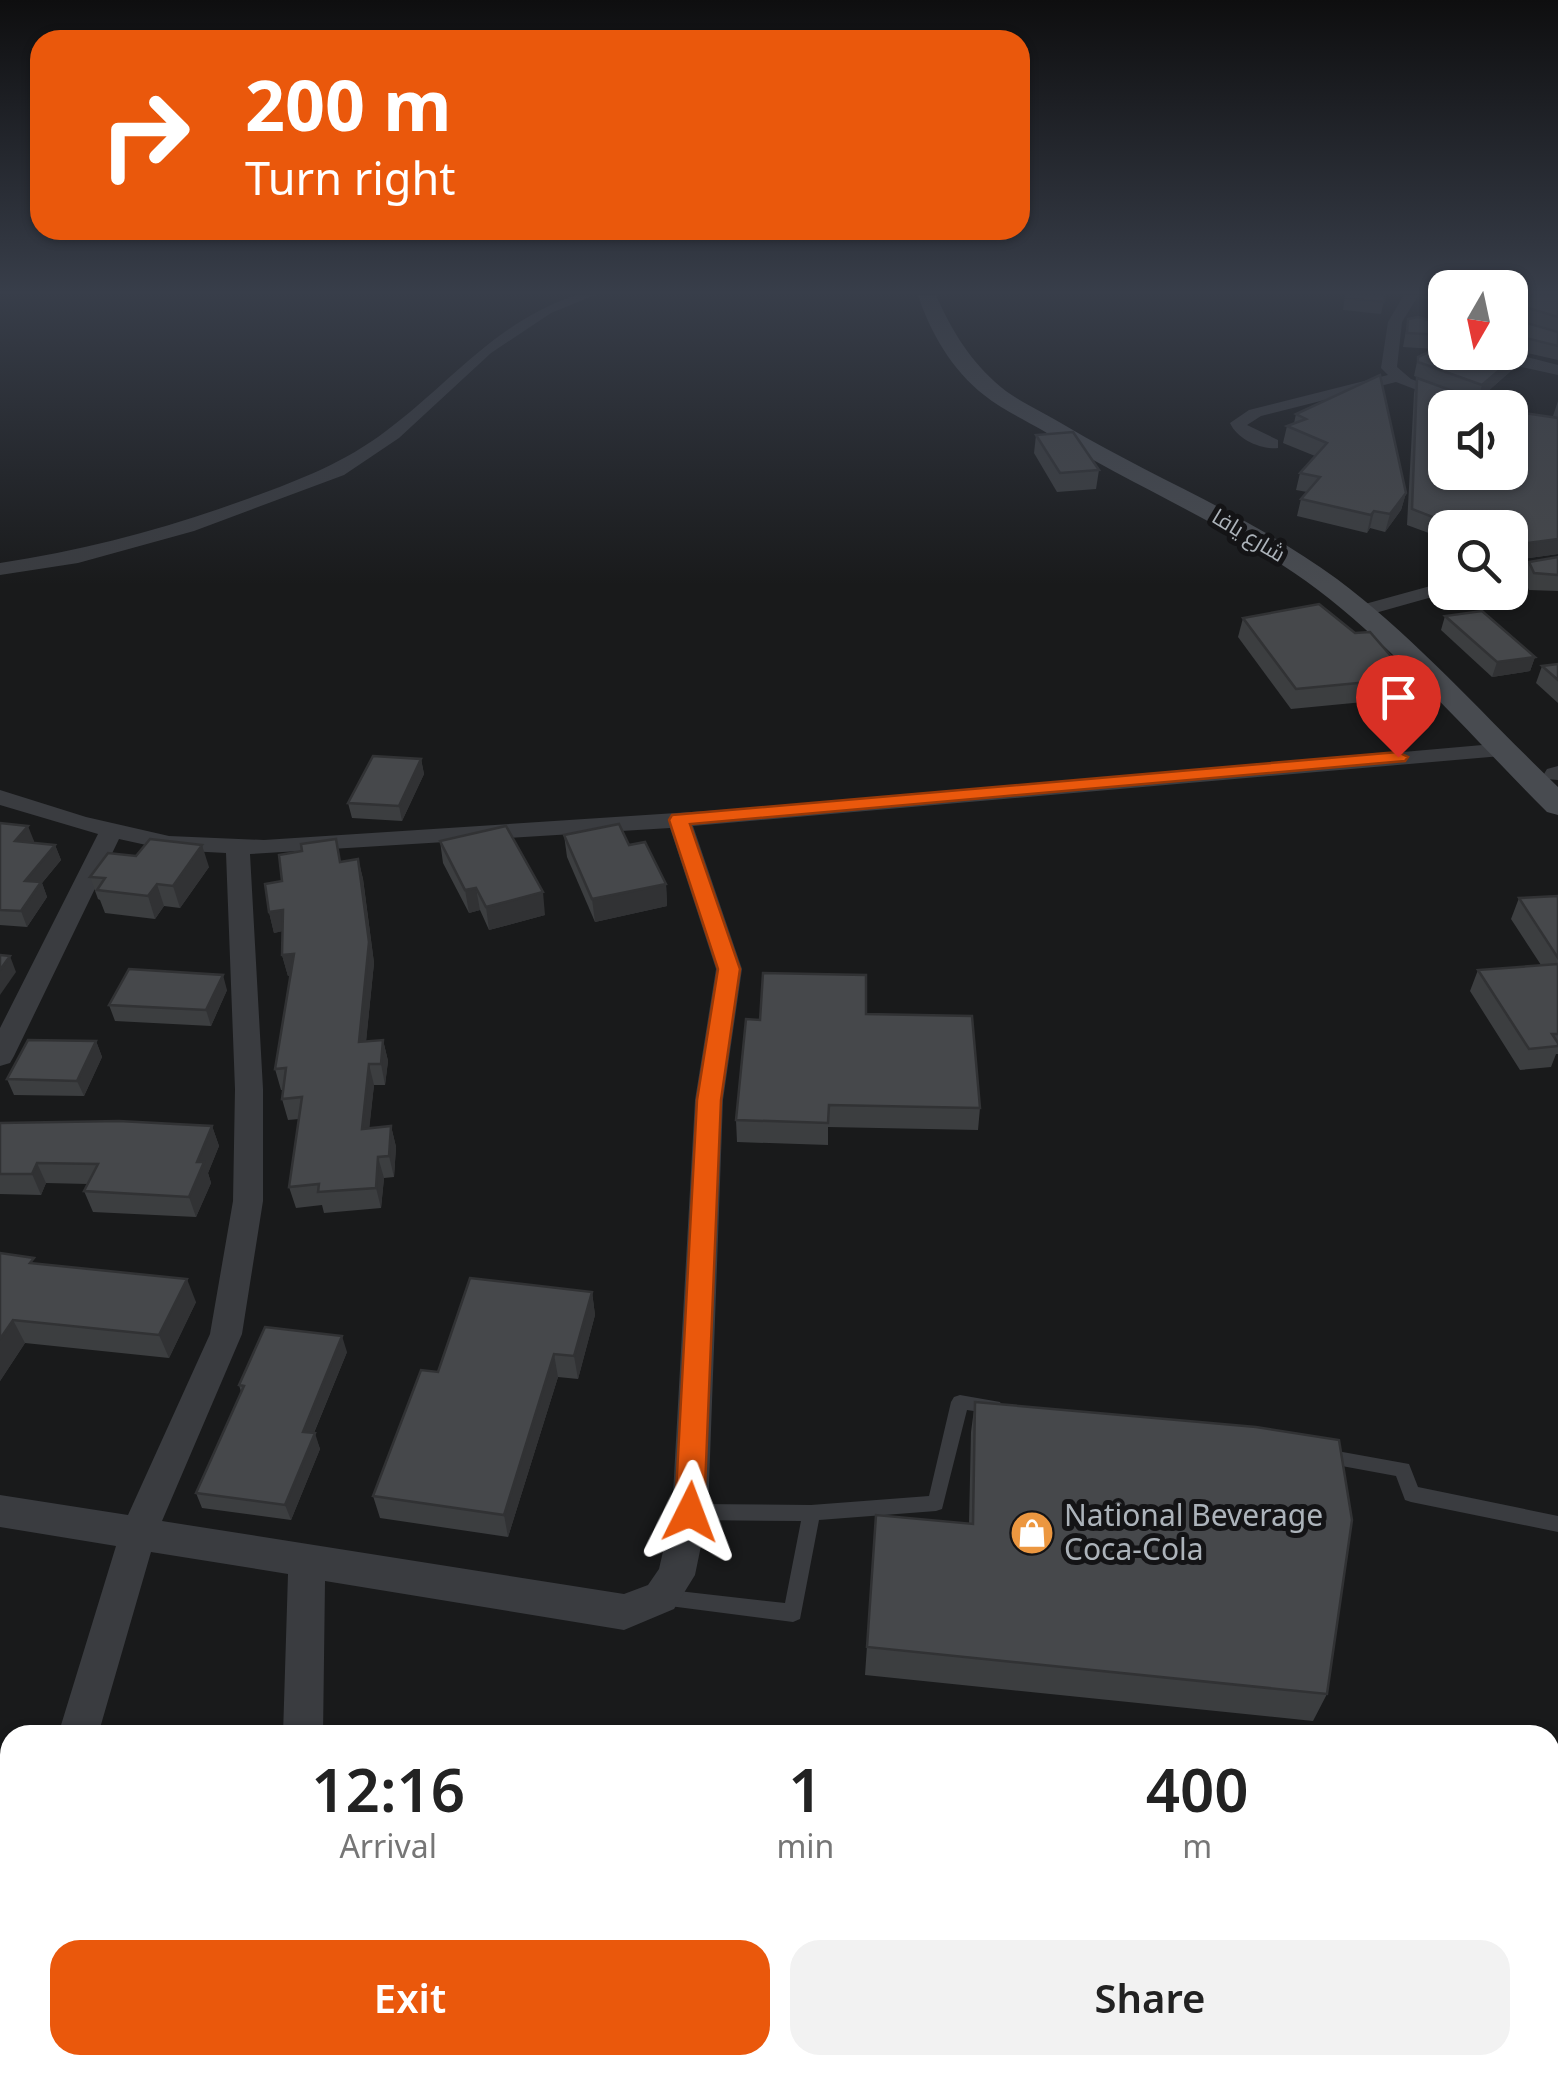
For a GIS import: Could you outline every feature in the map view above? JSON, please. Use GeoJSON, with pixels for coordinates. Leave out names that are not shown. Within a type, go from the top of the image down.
{"type":"FeatureCollection","features":[{"type":"Feature","properties":{"kind":"street"},"geometry":{"type":"LineString","coordinates":[[0,569],[78,557],[188,528],[338,471],[394,434],[440,392]]}},
{"type":"Feature","properties":{"kind":"street","name":"شارع يافا"},"geometry":{"type":"LineString","coordinates":[[994,392],[1080,444],[1201,506],[1372,608],[1558,805]]}},
{"type":"Feature","properties":{"kind":"street"},"geometry":{"type":"LineString","coordinates":[[1272,444],[1242,431],[1238,423],[1255,414],[1343,392]]}},
{"type":"Feature","properties":{"kind":"street"},"geometry":{"type":"LineString","coordinates":[[1528,568],[1558,562]]}},
{"type":"Feature","properties":{"kind":"street"},"geometry":{"type":"LineString","coordinates":[[1372,608],[1428,593]]}},
{"type":"Feature","properties":{"kind":"street"},"geometry":{"type":"LineString","coordinates":[[1372,608],[1432,647],[1557,774]]}},
{"type":"Feature","properties":{"kind":"street"},"geometry":{"type":"LineString","coordinates":[[0,797],[168,844],[238,846],[679,820],[1505,750]]}},
{"type":"Feature","properties":{"kind":"street"},"geometry":{"type":"LineString","coordinates":[[0,1511],[624,1612],[660,1598],[676,1575],[690,1512],[709,1100],[729,969],[679,820]]}},
{"type":"Feature","properties":{"kind":"street"},"geometry":{"type":"LineString","coordinates":[[0,1056],[112,830]]}},
{"type":"Feature","properties":{"kind":"street"},"geometry":{"type":"LineString","coordinates":[[81,1725],[137,1536],[226,1334],[248,1201],[248,1089],[238,846]]}},
{"type":"Feature","properties":{"kind":"street"},"geometry":{"type":"LineString","coordinates":[[303,1725],[307,1563]]}},
{"type":"Feature","properties":{"kind":"lane"},"geometry":{"type":"LineString","coordinates":[[690,1512],[811,1513],[936,1503],[960,1402],[1018,1410]]}},
{"type":"Feature","properties":{"kind":"lane"},"geometry":{"type":"LineString","coordinates":[[1306,1454],[1402,1468],[1411,1494],[1558,1524]]}},
{"type":"Feature","properties":{"kind":"lane"},"geometry":{"type":"LineString","coordinates":[[660,1598],[793,1613],[811,1513]]}},
{"type":"Feature","properties":{"kind":"building"},"geometry":{"type":"Polygon","coordinates":[[[1344,392],[1384,392],[1406,493],[1390,514],[1374,511],[1371,515],[1301,499],[1320,477],[1300,473],[1327,443],[1287,426],[1306,419],[1296,414],[1344,392]]]}},
{"type":"Feature","properties":{"kind":"building"},"geometry":{"type":"Polygon","coordinates":[[[1416,392],[1428,392],[1428,490],[1528,490],[1528,414],[1558,418],[1558,539],[1528,543],[1528,510],[1428,510],[1428,515],[1412,509],[1416,392]]]}},
{"type":"Feature","properties":{"kind":"building"},"geometry":{"type":"Polygon","coordinates":[[[1073,432],[1099,470],[1060,473],[1036,435],[1073,432]]]}},
{"type":"Feature","properties":{"kind":"building"},"geometry":{"type":"Polygon","coordinates":[[[1558,557],[1558,575],[1534,573],[1529,562],[1558,557]]]}},
{"type":"Feature","properties":{"kind":"building"},"geometry":{"type":"Polygon","coordinates":[[[1319,604],[1355,633],[1370,632],[1410,678],[1296,689],[1243,618],[1319,604]]]}},
{"type":"Feature","properties":{"kind":"building"},"geometry":{"type":"Polygon","coordinates":[[[1482,611],[1535,657],[1497,662],[1445,616],[1482,611]]]}},
{"type":"Feature","properties":{"kind":"building"},"geometry":{"type":"Polygon","coordinates":[[[1558,664],[1558,680],[1542,666],[1558,664]]]}},
{"type":"Feature","properties":{"kind":"building"},"geometry":{"type":"Polygon","coordinates":[[[373,756],[421,759],[399,806],[348,803],[373,756]]]}},
{"type":"Feature","properties":{"kind":"building"},"geometry":{"type":"Polygon","coordinates":[[[0,823],[28,826],[15,841],[55,845],[25,881],[41,882],[21,911],[0,910],[0,823]]]}},
{"type":"Feature","properties":{"kind":"building"},"geometry":{"type":"Polygon","coordinates":[[[619,824],[629,845],[645,842],[666,884],[592,899],[564,835],[619,824]]]}},
{"type":"Feature","properties":{"kind":"building"},"geometry":{"type":"Polygon","coordinates":[[[506,826],[543,892],[486,907],[476,888],[465,890],[440,841],[506,826]]]}},
{"type":"Feature","properties":{"kind":"building"},"geometry":{"type":"Polygon","coordinates":[[[150,839],[202,845],[173,886],[157,884],[148,896],[97,890],[105,878],[90,877],[108,853],[136,856],[150,839]]]}},
{"type":"Feature","properties":{"kind":"building"},"geometry":{"type":"Polygon","coordinates":[[[336,839],[340,862],[358,859],[369,942],[359,1042],[383,1040],[381,1064],[369,1064],[362,1129],[391,1126],[389,1156],[378,1157],[376,1188],[318,1192],[319,1184],[289,1187],[302,1097],[282,1099],[286,1068],[275,1069],[294,954],[282,955],[283,910],[269,912],[265,884],[282,881],[279,855],[302,851],[301,844],[336,839]]]}},
{"type":"Feature","properties":{"kind":"building"},"geometry":{"type":"Polygon","coordinates":[[[1558,896],[1558,958],[1519,898],[1558,896]]]}},
{"type":"Feature","properties":{"kind":"building"},"geometry":{"type":"Polygon","coordinates":[[[0,955],[10,956],[0,970],[0,955]]]}},
{"type":"Feature","properties":{"kind":"building"},"geometry":{"type":"Polygon","coordinates":[[[1558,964],[1558,1034],[1552,1034],[1558,1046],[1529,1049],[1478,970],[1558,964]]]}},
{"type":"Feature","properties":{"kind":"building"},"geometry":{"type":"Polygon","coordinates":[[[129,969],[223,975],[206,1010],[109,1005],[129,969]]]}},
{"type":"Feature","properties":{"kind":"building"},"geometry":{"type":"Polygon","coordinates":[[[763,973],[866,975],[866,1014],[972,1016],[980,1108],[829,1105],[828,1123],[736,1120],[746,1019],[760,1020],[763,973]]]}},
{"type":"Feature","properties":{"kind":"building"},"geometry":{"type":"Polygon","coordinates":[[[28,1040],[96,1041],[77,1081],[7,1079],[28,1040]]]}},
{"type":"Feature","properties":{"kind":"building"},"geometry":{"type":"Polygon","coordinates":[[[119,1121],[212,1126],[197,1162],[204,1162],[189,1197],[84,1191],[98,1164],[37,1163],[32,1174],[0,1174],[0,1123],[119,1121]]]}},
{"type":"Feature","properties":{"kind":"building"},"geometry":{"type":"Polygon","coordinates":[[[0,1253],[34,1258],[30,1263],[187,1279],[159,1335],[13,1320],[0,1339],[0,1253]]]}},
{"type":"Feature","properties":{"kind":"building"},"geometry":{"type":"Polygon","coordinates":[[[470,1278],[592,1292],[574,1356],[554,1354],[504,1515],[373,1496],[421,1370],[438,1372],[470,1278]]]}},
{"type":"Feature","properties":{"kind":"building"},"geometry":{"type":"Polygon","coordinates":[[[265,1327],[342,1336],[303,1432],[315,1433],[285,1505],[196,1493],[244,1386],[239,1385],[265,1327]]]}},
{"type":"Feature","properties":{"kind":"building"},"geometry":{"type":"Polygon","coordinates":[[[975,1402],[1256,1427],[1339,1440],[1352,1520],[1327,1694],[867,1647],[876,1515],[973,1524],[975,1402]]]}},
{"type":"Feature","properties":{"kind":"place","name":"National Beverage Coca-Cola"},"geometry":{"type":"Point","coordinates":[1032,1533]}},
{"type":"Feature","properties":{"kind":"route"},"geometry":{"type":"LineString","coordinates":[[690,1512],[709,1100],[729,969],[679,820],[1398,757]]}}]}
